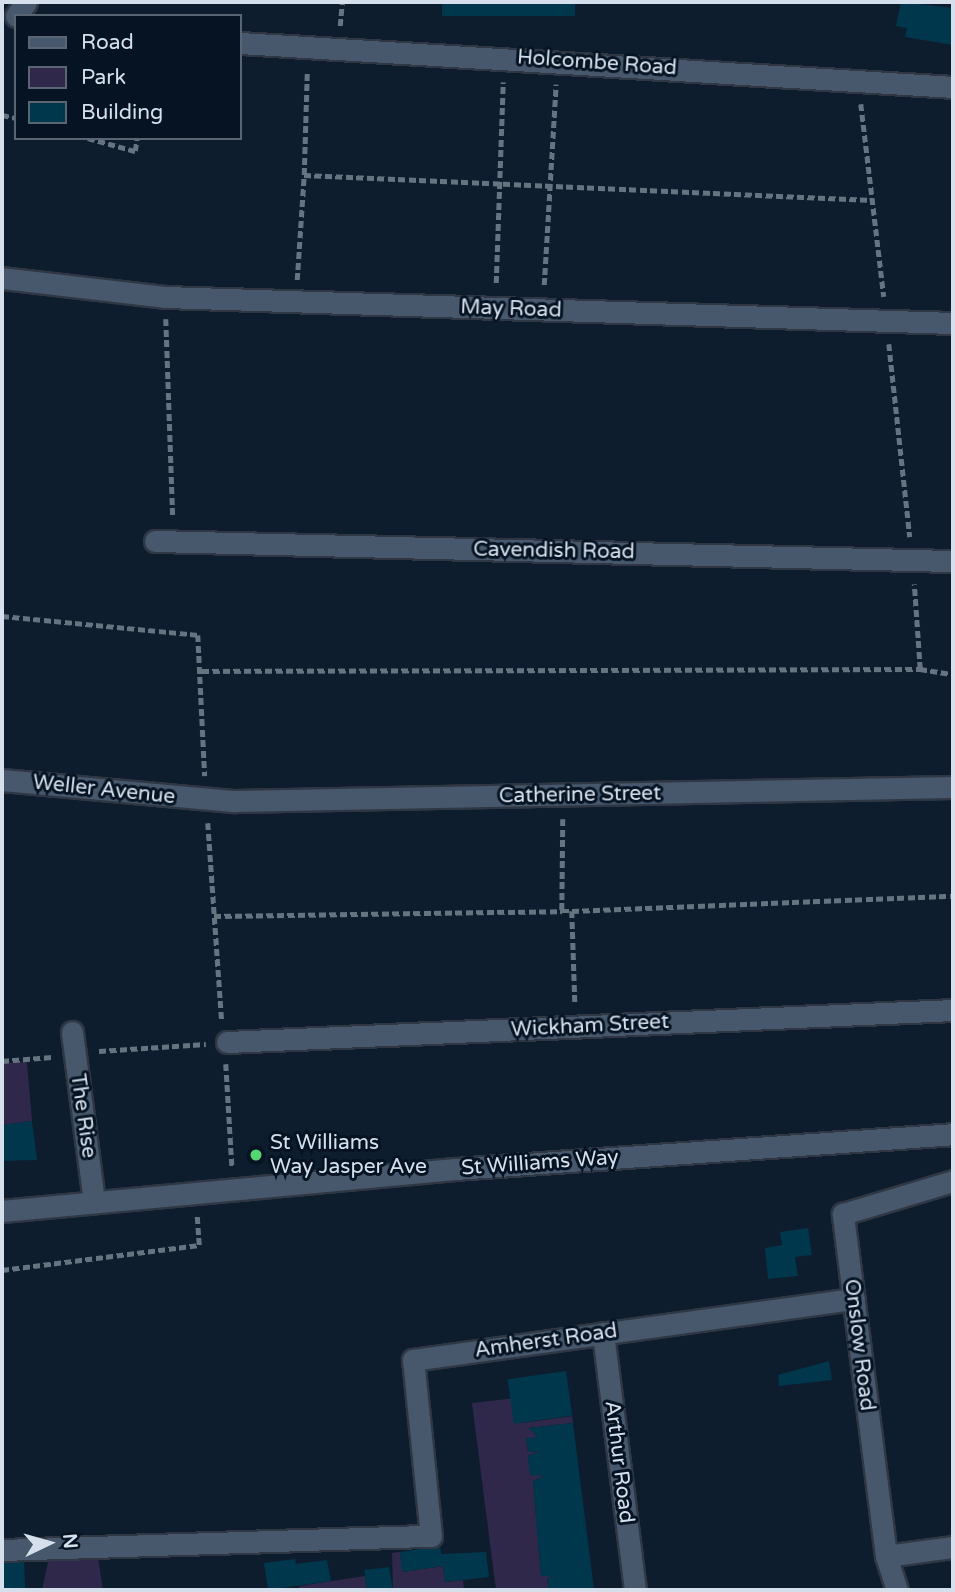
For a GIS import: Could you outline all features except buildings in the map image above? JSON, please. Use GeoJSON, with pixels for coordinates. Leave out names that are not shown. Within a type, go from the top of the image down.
{"type":"FeatureCollection","features":[{"type":"Feature","properties":{"kind":"street","name":"Holcombe Road"},"geometry":{"type":"LineString","coordinates":[[242,43],[557,59],[953,87]]}},
{"type":"Feature","properties":{"kind":"street","name":"May Road"},"geometry":{"type":"LineString","coordinates":[[2,278],[69,289],[165,297],[953,323]]}},
{"type":"Feature","properties":{"kind":"street","name":"Cavendish Road"},"geometry":{"type":"LineString","coordinates":[[164,542],[953,561]]}},
{"type":"Feature","properties":{"kind":"street","name":"Weller Avenue"},"geometry":{"type":"LineString","coordinates":[[2,780],[206,800]]}},
{"type":"Feature","properties":{"kind":"street","name":"Catherine Street"},"geometry":{"type":"LineString","coordinates":[[206,800],[953,787]]}},
{"type":"Feature","properties":{"kind":"street","name":"Wickham Street"},"geometry":{"type":"LineString","coordinates":[[222,1043],[953,1010]]}},
{"type":"Feature","properties":{"kind":"street","name":"The Rise"},"geometry":{"type":"LineString","coordinates":[[72,1032],[94,1201]]}},
{"type":"Feature","properties":{"kind":"street","name":"St Williams Way"},"geometry":{"type":"LineString","coordinates":[[2,1211],[195,1191],[953,1135]]}},
{"type":"Feature","properties":{"kind":"street","name":"Onslow Road"},"geometry":{"type":"LineString","coordinates":[[897,1590],[886,1556],[843,1213],[953,1181]]}},
{"type":"Feature","properties":{"kind":"street","name":"Amherst Road"},"geometry":{"type":"LineString","coordinates":[[2,1550],[431,1536],[414,1360],[854,1299]]}},
{"type":"Feature","properties":{"kind":"street","name":"Arthur Road"},"geometry":{"type":"LineString","coordinates":[[603,1333],[635,1590]]}},
{"type":"Feature","properties":{"kind":"street"},"geometry":{"type":"LineString","coordinates":[[886,1556],[953,1547]]}},
{"type":"Feature","properties":{"kind":"path"},"geometry":{"type":"LineString","coordinates":[[296,301],[308,46]]}},
{"type":"Feature","properties":{"kind":"path"},"geometry":{"type":"LineString","coordinates":[[495,309],[504,57]]}},
{"type":"Feature","properties":{"kind":"path"},"geometry":{"type":"LineString","coordinates":[[543,311],[557,59]]}},
{"type":"Feature","properties":{"kind":"path"},"geometry":{"type":"LineString","coordinates":[[858,80],[887,321],[912,560],[920,669]]}},
{"type":"Feature","properties":{"kind":"path"},"geometry":{"type":"LineString","coordinates":[[95,140],[135,151],[137,140]]}},
{"type":"Feature","properties":{"kind":"path"},"geometry":{"type":"LineString","coordinates":[[304,175],[872,200]]}},
{"type":"Feature","properties":{"kind":"path"},"geometry":{"type":"LineString","coordinates":[[164,542],[165,297]]}},
{"type":"Feature","properties":{"kind":"path"},"geometry":{"type":"LineString","coordinates":[[2,616],[198,635],[202,671],[206,800],[232,1166]]}},
{"type":"Feature","properties":{"kind":"path"},"geometry":{"type":"LineString","coordinates":[[202,671],[920,669],[953,674]]}},
{"type":"Feature","properties":{"kind":"path"},"geometry":{"type":"LineString","coordinates":[[562,911],[563,813]]}},
{"type":"Feature","properties":{"kind":"path"},"geometry":{"type":"LineString","coordinates":[[214,916],[572,911],[953,896]]}},
{"type":"Feature","properties":{"kind":"path"},"geometry":{"type":"LineString","coordinates":[[572,911],[575,1007]]}},
{"type":"Feature","properties":{"kind":"path"},"geometry":{"type":"LineString","coordinates":[[94,1052],[222,1043]]}},
{"type":"Feature","properties":{"kind":"path"},"geometry":{"type":"LineString","coordinates":[[2,1061],[56,1056]]}},
{"type":"Feature","properties":{"kind":"path"},"geometry":{"type":"LineString","coordinates":[[2,1270],[199,1245],[195,1191]]}},
{"type":"Feature","properties":{"kind":"green space"},"geometry":{"type":"Polygon","coordinates":[[[27,1062],[32,1121],[2,1125],[2,1063],[27,1062]]]}},
{"type":"Feature","properties":{"kind":"green space"},"geometry":{"type":"Polygon","coordinates":[[[518,1398],[521,1423],[572,1416],[573,1423],[529,1428],[538,1437],[526,1439],[528,1452],[540,1451],[528,1456],[544,1476],[533,1481],[541,1575],[557,1577],[547,1579],[549,1590],[496,1590],[472,1403],[518,1398]]]}},
{"type":"Feature","properties":{"kind":"green space"},"geometry":{"type":"Polygon","coordinates":[[[400,1552],[403,1572],[443,1566],[445,1582],[463,1580],[464,1590],[393,1590],[392,1553],[400,1552]]]}},
{"type":"Feature","properties":{"kind":"green space"},"geometry":{"type":"Polygon","coordinates":[[[98,1557],[103,1590],[42,1590],[49,1558],[98,1557]]]}},
{"type":"Feature","properties":{"kind":"green space"},"geometry":{"type":"Polygon","coordinates":[[[365,1576],[367,1590],[300,1590],[299,1586],[365,1576]]]}},
{"type":"Feature","properties":{"kind":"place","name":"St Williams Way Jasper Ave"},"geometry":{"type":"Point","coordinates":[256,1155]}}]}
